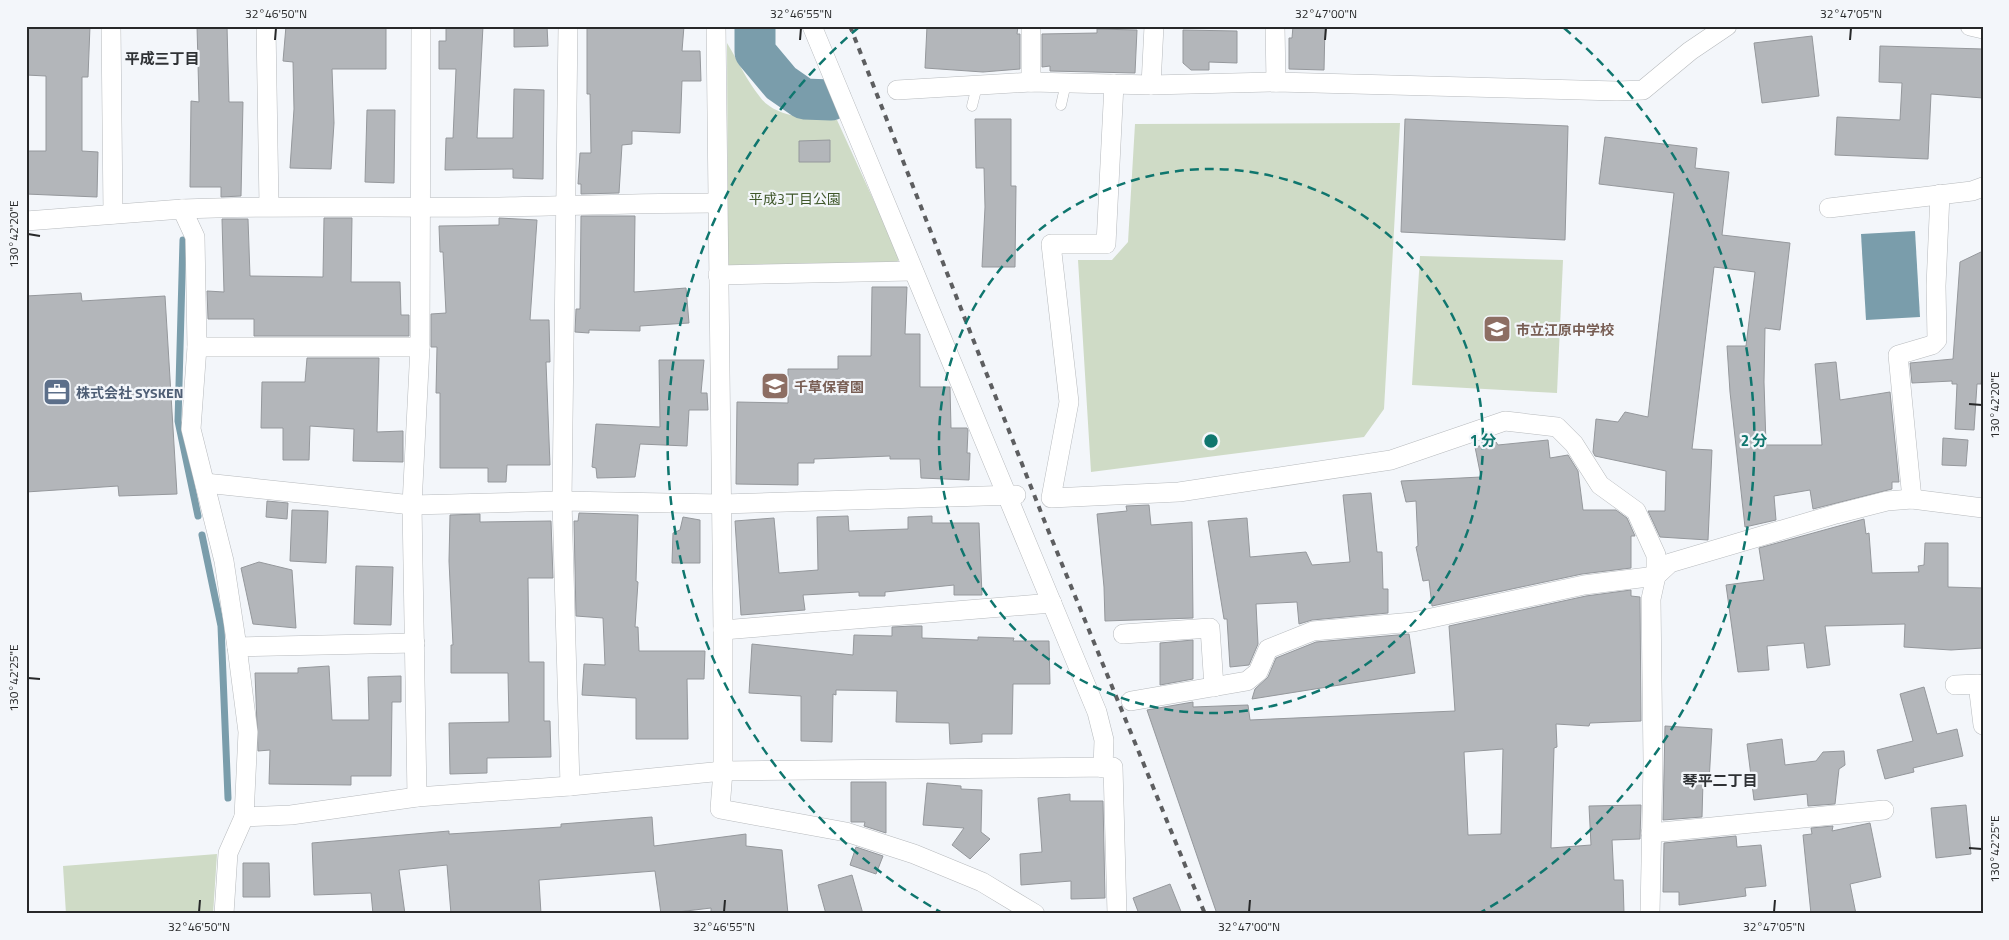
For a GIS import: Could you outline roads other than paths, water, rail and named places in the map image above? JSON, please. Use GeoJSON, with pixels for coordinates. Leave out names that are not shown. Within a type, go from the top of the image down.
{"type":"FeatureCollection","features":[{"type":"Feature","properties":{"kind":"street"},"geometry":{"type":"LineString","coordinates":[[111,26],[113,214]]}},
{"type":"Feature","properties":{"kind":"street"},"geometry":{"type":"LineString","coordinates":[[266,26],[269,206]]}},
{"type":"Feature","properties":{"kind":"street"},"geometry":{"type":"LineString","coordinates":[[417,797],[412,505],[420,347],[421,26]]}},
{"type":"Feature","properties":{"kind":"street"},"geometry":{"type":"LineString","coordinates":[[568,26],[562,501],[570,786]]}},
{"type":"Feature","properties":{"kind":"street"},"geometry":{"type":"LineString","coordinates":[[716,26],[723,630],[720,809],[846,832],[914,854],[982,882],[1035,914]]}},
{"type":"Feature","properties":{"kind":"street"},"geometry":{"type":"LineString","coordinates":[[812,26],[833,79],[851,117],[912,272],[1012,495],[1052,603],[1097,712],[1104,740],[1103,768]]}},
{"type":"Feature","properties":{"kind":"street"},"geometry":{"type":"LineString","coordinates":[[1031,26],[1031,82]]}},
{"type":"Feature","properties":{"kind":"street"},"geometry":{"type":"LineString","coordinates":[[1152,84],[1154,26]]}},
{"type":"Feature","properties":{"kind":"street"},"geometry":{"type":"LineString","coordinates":[[1275,26],[1276,82]]}},
{"type":"Feature","properties":{"kind":"street"},"geometry":{"type":"LineString","coordinates":[[897,90],[1031,82],[1152,84],[1276,82],[1617,92],[1643,90],[1690,51],[1727,26]]}},
{"type":"Feature","properties":{"kind":"street"},"geometry":{"type":"LineString","coordinates":[[1970,26],[1983,29]]}},
{"type":"Feature","properties":{"kind":"street"},"geometry":{"type":"LineString","coordinates":[[1114,84],[1106,244],[1051,244],[1068,402],[1052,498],[1179,492],[1391,460],[1505,421],[1557,427],[1574,444],[1600,485],[1636,511],[1656,555],[1656,576],[1651,599],[1653,762],[1650,914]]}},
{"type":"Feature","properties":{"kind":"street"},"geometry":{"type":"LineString","coordinates":[[1829,208],[1972,191],[1983,187]]}},
{"type":"Feature","properties":{"kind":"street"},"geometry":{"type":"LineString","coordinates":[[1912,499],[1898,355],[1932,345],[1937,340],[1936,286],[1940,194]]}},
{"type":"Feature","properties":{"kind":"street"},"geometry":{"type":"LineString","coordinates":[[26,221],[182,209],[269,206],[717,203]]}},
{"type":"Feature","properties":{"kind":"street"},"geometry":{"type":"LineString","coordinates":[[182,209],[195,237],[197,346],[191,429],[224,561],[248,732],[244,817],[228,852],[224,914]]}},
{"type":"Feature","properties":{"kind":"street"},"geometry":{"type":"LineString","coordinates":[[718,275],[912,272]]}},
{"type":"Feature","properties":{"kind":"street"},"geometry":{"type":"LineString","coordinates":[[197,346],[420,347]]}},
{"type":"Feature","properties":{"kind":"street"},"geometry":{"type":"LineString","coordinates":[[205,483],[412,505],[562,501],[722,504],[1012,495]]}},
{"type":"Feature","properties":{"kind":"street"},"geometry":{"type":"LineString","coordinates":[[1131,701],[1247,681],[1258,672],[1268,649],[1314,631],[1413,622],[1584,585],[1656,576],[1670,563],[1836,514],[1887,501],[1912,499],[1983,508]]}},
{"type":"Feature","properties":{"kind":"street"},"geometry":{"type":"LineString","coordinates":[[723,630],[1052,603]]}},
{"type":"Feature","properties":{"kind":"street"},"geometry":{"type":"LineString","coordinates":[[1123,634],[1210,628],[1214,687]]}},
{"type":"Feature","properties":{"kind":"street"},"geometry":{"type":"LineString","coordinates":[[237,647],[415,643]]}},
{"type":"Feature","properties":{"kind":"street"},"geometry":{"type":"LineString","coordinates":[[1955,685],[1978,684],[1983,725]]}},
{"type":"Feature","properties":{"kind":"street"},"geometry":{"type":"LineString","coordinates":[[244,817],[291,815],[417,797],[570,786],[722,771],[1113,768],[1117,914]]}},
{"type":"Feature","properties":{"kind":"street"},"geometry":{"type":"LineString","coordinates":[[1651,833],[1884,810]]}},
{"type":"Feature","properties":{"kind":"lane"},"geometry":{"type":"LineString","coordinates":[[1061,105],[1066,83]]}},
{"type":"Feature","properties":{"kind":"lane"},"geometry":{"type":"LineString","coordinates":[[972,106],[977,86]]}},
{"type":"Feature","properties":{"kind":"water"},"geometry":{"type":"Polygon","coordinates":[[[1915,231],[1920,317],[1866,320],[1861,234],[1915,231]]]}},
{"type":"Feature","properties":{"kind":"waterway"},"geometry":{"type":"LineString","coordinates":[[755,26],[755,52],[781,83],[804,99],[831,100]]}},
{"type":"Feature","properties":{"kind":"waterway"},"geometry":{"type":"LineString","coordinates":[[183,240],[178,421],[198,516]]}},
{"type":"Feature","properties":{"kind":"waterway"},"geometry":{"type":"LineString","coordinates":[[202,535],[221,626],[228,798]]}},
{"type":"Feature","properties":{"kind":"railway"},"geometry":{"type":"LineString","coordinates":[[850,26],[1046,525],[1205,914]]}},
{"type":"Feature","properties":{"kind":"place","name":"市立江原中学校"},"geometry":{"type":"Point","coordinates":[1497,329]}},
{"type":"Feature","properties":{"kind":"place","name":"千草保育園"},"geometry":{"type":"Point","coordinates":[775,386]}},
{"type":"Feature","properties":{"kind":"place","name":"株式会社 SYSKEN"},"geometry":{"type":"Point","coordinates":[57,392]}},
{"type":"Feature","properties":{"kind":"district","name":"平成三丁目"},"geometry":{"type":"Point","coordinates":[162,58]}},
{"type":"Feature","properties":{"kind":"district","name":"琴平二丁目"},"geometry":{"type":"Point","coordinates":[1720,780]}},
{"type":"Feature","properties":{"kind":"park label","name":"平成3丁目公園"},"geometry":{"type":"Point","coordinates":[795,198]}}]}
